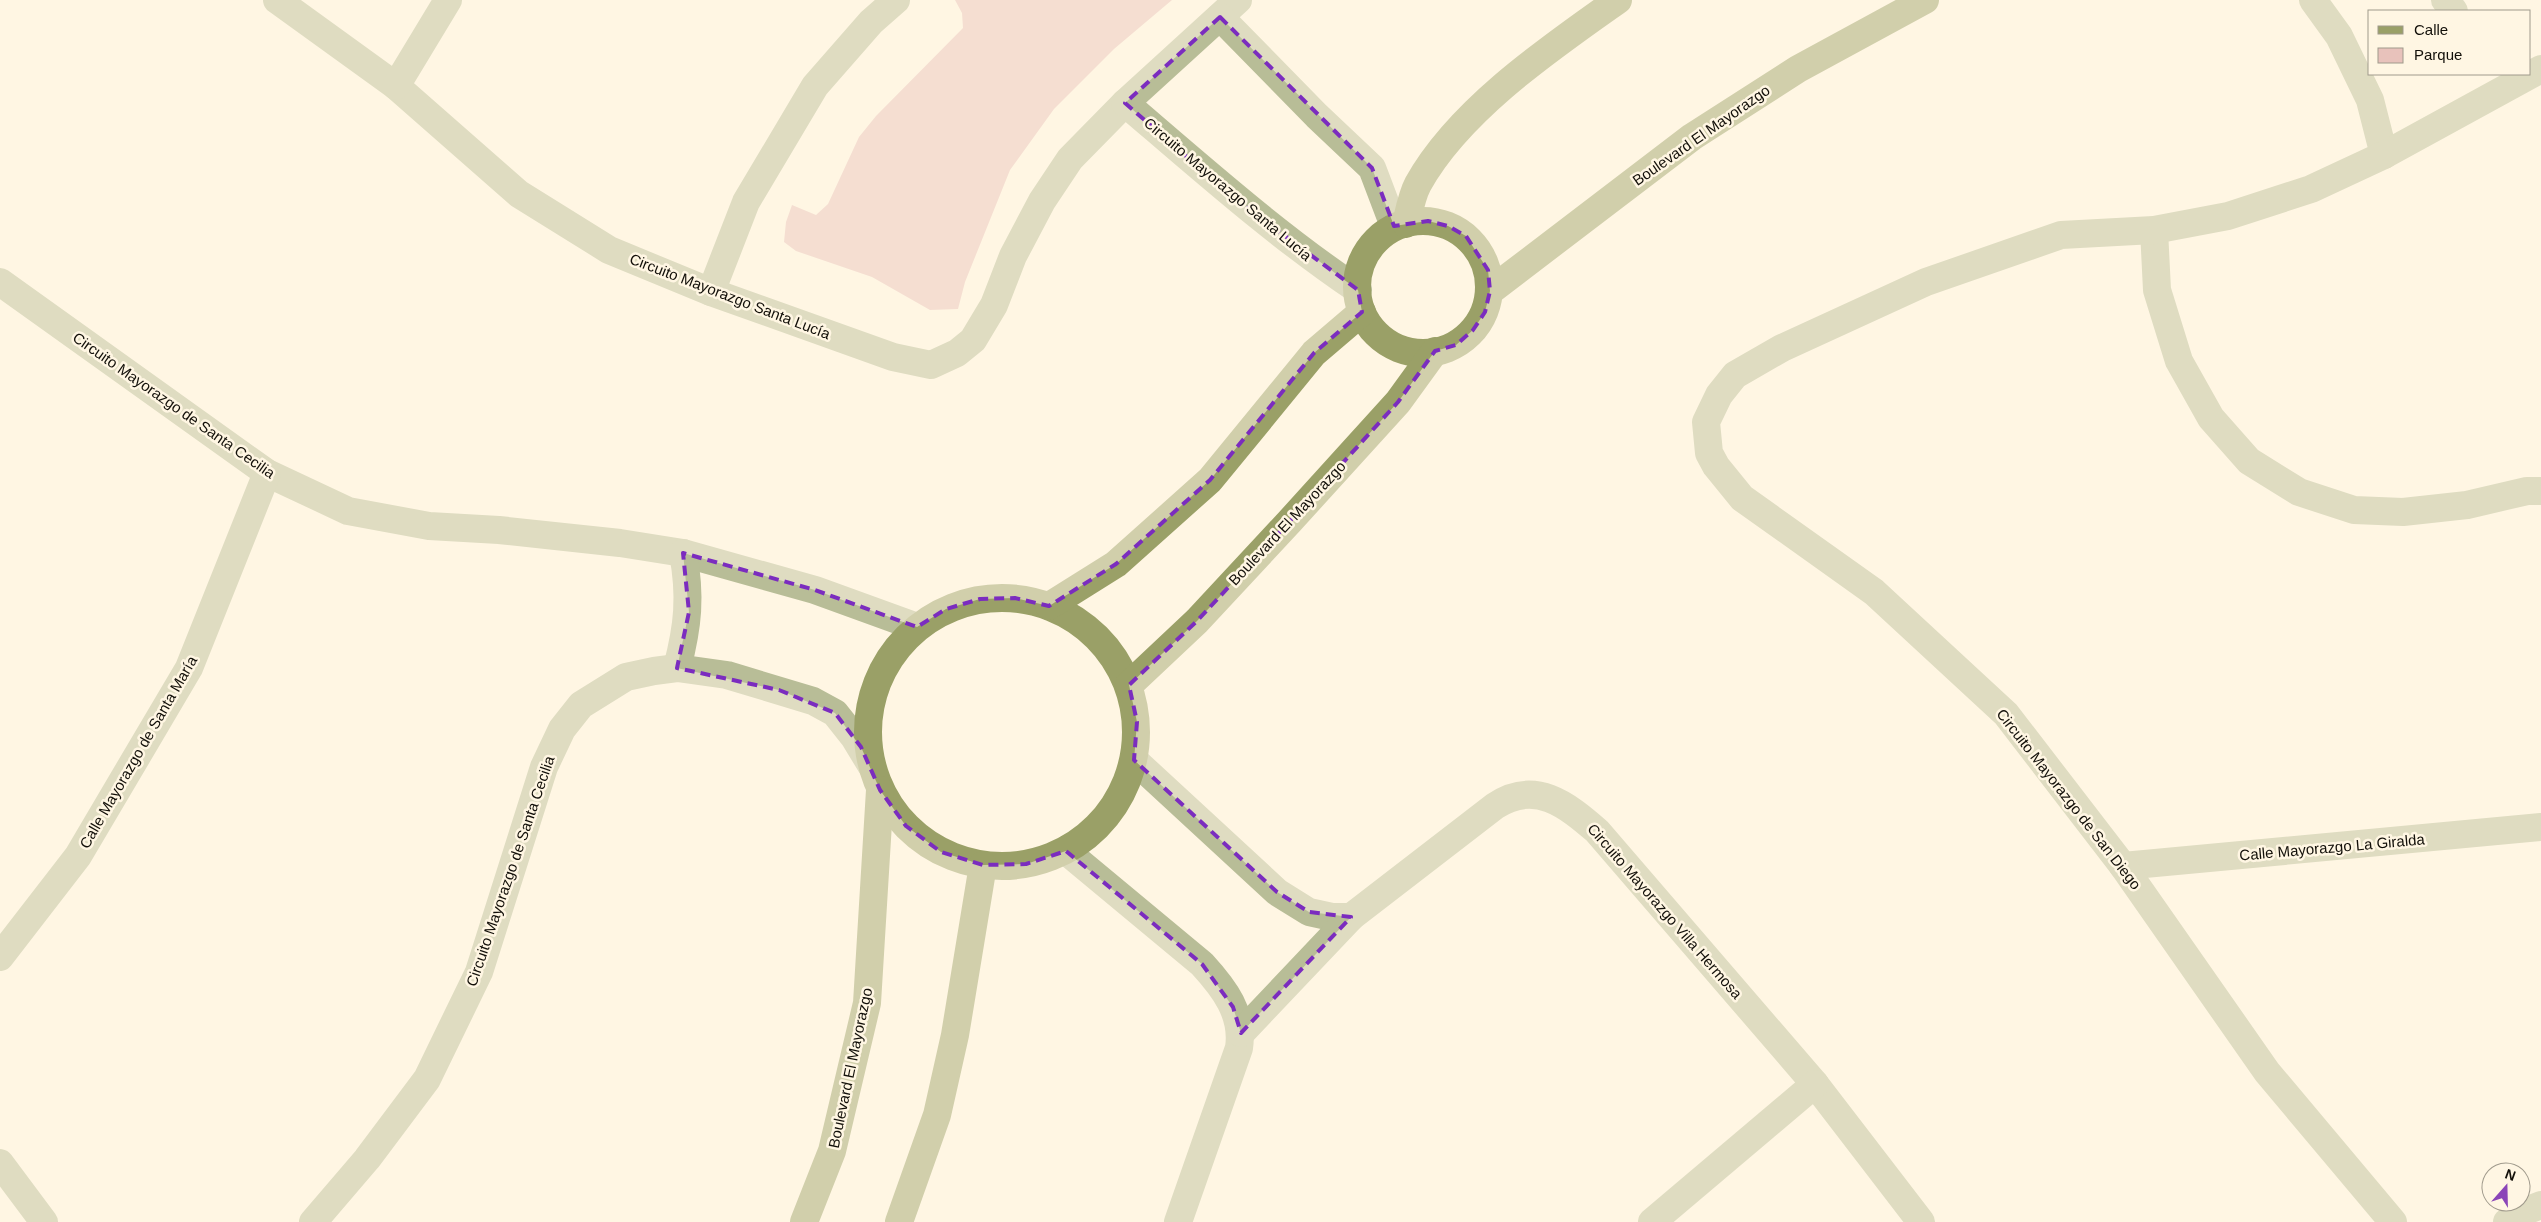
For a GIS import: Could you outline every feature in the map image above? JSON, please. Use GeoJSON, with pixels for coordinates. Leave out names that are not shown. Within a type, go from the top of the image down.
{"type":"FeatureCollection","features":[{"type":"Feature","properties":{"kind":"street","name":"Circuito Mayorazgo Santa Lucía"},"geometry":{"type":"LineString","coordinates":[[277,0],[396,86],[519,194],[609,250],[712,292],[913,363],[931,365],[957,353],[973,340],[994,305],[1013,256],[1042,201],[1070,159],[1125,102],[1229,9],[1317,116],[1372,168],[1400,225]]}},
{"type":"Feature","properties":{"kind":"street"},"geometry":{"type":"LineString","coordinates":[[396,86],[448,0]]}},
{"type":"Feature","properties":{"kind":"street"},"geometry":{"type":"LineString","coordinates":[[712,292],[746,202],[815,86],[871,22],[896,0]]}},
{"type":"Feature","properties":{"kind":"street"},"geometry":{"type":"LineString","coordinates":[[1400,225],[1417,185],[1446,142],[1499,90],[1560,40],[1618,0]]}},
{"type":"Feature","properties":{"kind":"street","name":"Boulevard El Mayorazgo"},"geometry":{"type":"LineString","coordinates":[[1490,291],[1692,137],[1798,69],[1925,0]]}},
{"type":"Feature","properties":{"kind":"street"},"geometry":{"type":"LineString","coordinates":[[2313,0],[2339,36],[2370,100],[2384,155]]}},
{"type":"Feature","properties":{"kind":"street"},"geometry":{"type":"LineString","coordinates":[[2445,0],[2453,10]]}},
{"type":"Feature","properties":{"kind":"street","name":"Circuito Mayorazgo de San Diego"},"geometry":{"type":"LineString","coordinates":[[2393,1222],[2267,1072],[2123,866],[2006,714],[1874,592],[1742,498],[1716,466],[1709,454],[1706,422],[1719,395],[1735,375],[1782,348],[1926,282],[2061,235],[2154,230],[2228,216],[2311,189],[2384,155],[2508,79],[2521,75]]}},
{"type":"Feature","properties":{"kind":"street","name":"Circuito Mayorazgo Santa Lucía"},"geometry":{"type":"LineString","coordinates":[[1125,102],[1360,301]]}},
{"type":"Feature","properties":{"kind":"street"},"geometry":{"type":"LineString","coordinates":[[1428,221],[1448,226],[1466,236],[1479,251],[1488,270],[1490,291],[1485,312],[1473,330],[1456,345],[1435,352],[1412,352],[1391,344],[1374,331],[1360,301],[1360,268],[1370,248],[1400,225],[1428,221]]}},
{"type":"Feature","properties":{"kind":"street"},"geometry":{"type":"LineString","coordinates":[[2154,230],[2157,290],[2179,361],[2211,418],[2249,461],[2299,492],[2354,510],[2403,512],[2467,505],[2526,490],[2541,492]]}},
{"type":"Feature","properties":{"kind":"street","name":"Circuito Mayorazgo de Santa Cecilia"},"geometry":{"type":"LineString","coordinates":[[0,282],[267,473],[348,511],[429,526],[499,530],[620,543],[683,553],[816,590],[917,627]]}},
{"type":"Feature","properties":{"kind":"street"},"geometry":{"type":"LineString","coordinates":[[1049,606],[1116,564],[1210,480],[1314,353],[1360,301]]}},
{"type":"Feature","properties":{"kind":"street","name":"Boulevard El Mayorazgo"},"geometry":{"type":"LineString","coordinates":[[1129,685],[1197,621],[1290,521],[1398,402],[1435,352]]}},
{"type":"Feature","properties":{"kind":"street","name":"Calle Mayorazgo de Santa María"},"geometry":{"type":"LineString","coordinates":[[0,957],[78,856],[189,668],[267,473]]}},
{"type":"Feature","properties":{"kind":"street"},"geometry":{"type":"LineString","coordinates":[[677,668],[688,612],[688,584],[683,553]]}},
{"type":"Feature","properties":{"kind":"street"},"geometry":{"type":"LineString","coordinates":[[1015,598],[1049,606],[1083,624],[1111,652],[1129,685],[1137,722],[1134,760],[1121,797],[1097,828],[1066,851],[1026,864],[983,865],[941,852],[906,826],[880,790],[871,765],[868,714],[884,666],[917,627],[946,609],[980,599],[1015,598]]}},
{"type":"Feature","properties":{"kind":"street","name":"Circuito Mayorazgo de Santa Cecilia"},"geometry":{"type":"LineString","coordinates":[[313,1222],[367,1159],[427,1078],[479,972],[544,767],[571,715],[596,694],[626,677],[677,668],[727,675],[813,701],[835,713],[854,736],[871,765]]}},
{"type":"Feature","properties":{"kind":"street"},"geometry":{"type":"LineString","coordinates":[[1134,760],[1277,892],[1309,912],[1332,917],[1351,917]]}},
{"type":"Feature","properties":{"kind":"street","name":"Boulevard El Mayorazgo"},"geometry":{"type":"LineString","coordinates":[[804,1222],[832,1151],[867,1003],[880,790]]}},
{"type":"Feature","properties":{"kind":"street","name":"Circuito Mayorazgo Villa Hermosa"},"geometry":{"type":"LineString","coordinates":[[1241,1033],[1351,917],[1505,799],[1538,794],[1551,798],[1577,814],[1597,831],[1815,1084],[1921,1222]]}},
{"type":"Feature","properties":{"kind":"street","name":"Calle Mayorazgo La Giralda"},"geometry":{"type":"LineString","coordinates":[[2123,866],[2541,827]]}},
{"type":"Feature","properties":{"kind":"street"},"geometry":{"type":"LineString","coordinates":[[1066,851],[1202,964],[1220,984],[1234,1007],[1241,1033],[1239,1048],[1178,1222]]}},
{"type":"Feature","properties":{"kind":"street"},"geometry":{"type":"LineString","coordinates":[[899,1222],[937,1115],[955,1036],[983,865]]}},
{"type":"Feature","properties":{"kind":"street"},"geometry":{"type":"LineString","coordinates":[[1652,1222],[1815,1084]]}},
{"type":"Feature","properties":{"kind":"street"},"geometry":{"type":"LineString","coordinates":[[0,1164],[44,1222]]}},
{"type":"Feature","properties":{"kind":"street"},"geometry":{"type":"LineString","coordinates":[[2507,1222],[2518,1214],[2541,1205]]}},
{"type":"Feature","properties":{"kind":"highlighted area"},"geometry":{"type":"Polygon","coordinates":[[[1220,17],[1372,168],[1394,226],[1428,221],[1448,226],[1466,236],[1488,270],[1490,291],[1485,312],[1473,330],[1456,345],[1435,351],[1398,402],[1290,521],[1197,621],[1129,685],[1137,722],[1134,760],[1277,892],[1309,912],[1351,917],[1241,1033],[1233,1007],[1202,964],[1066,851],[1026,864],[983,865],[941,852],[906,826],[880,790],[861,747],[835,713],[779,690],[677,668],[689,612],[683,553],[815,590],[917,627],[946,609],[980,599],[1015,598],[1049,606],[1116,564],[1210,480],[1314,353],[1362,312],[1358,290],[1239,202],[1125,103],[1220,17]]]}},
{"type":"Feature","properties":{"kind":"green space"},"geometry":{"type":"Polygon","coordinates":[[[955,0],[1172,0],[1114,49],[1054,109],[1010,170],[965,282],[958,309],[930,310],[872,277],[796,251],[784,242],[786,222],[792,205],[816,215],[828,204],[859,137],[876,116],[963,28],[962,13],[955,0]]]}}]}
